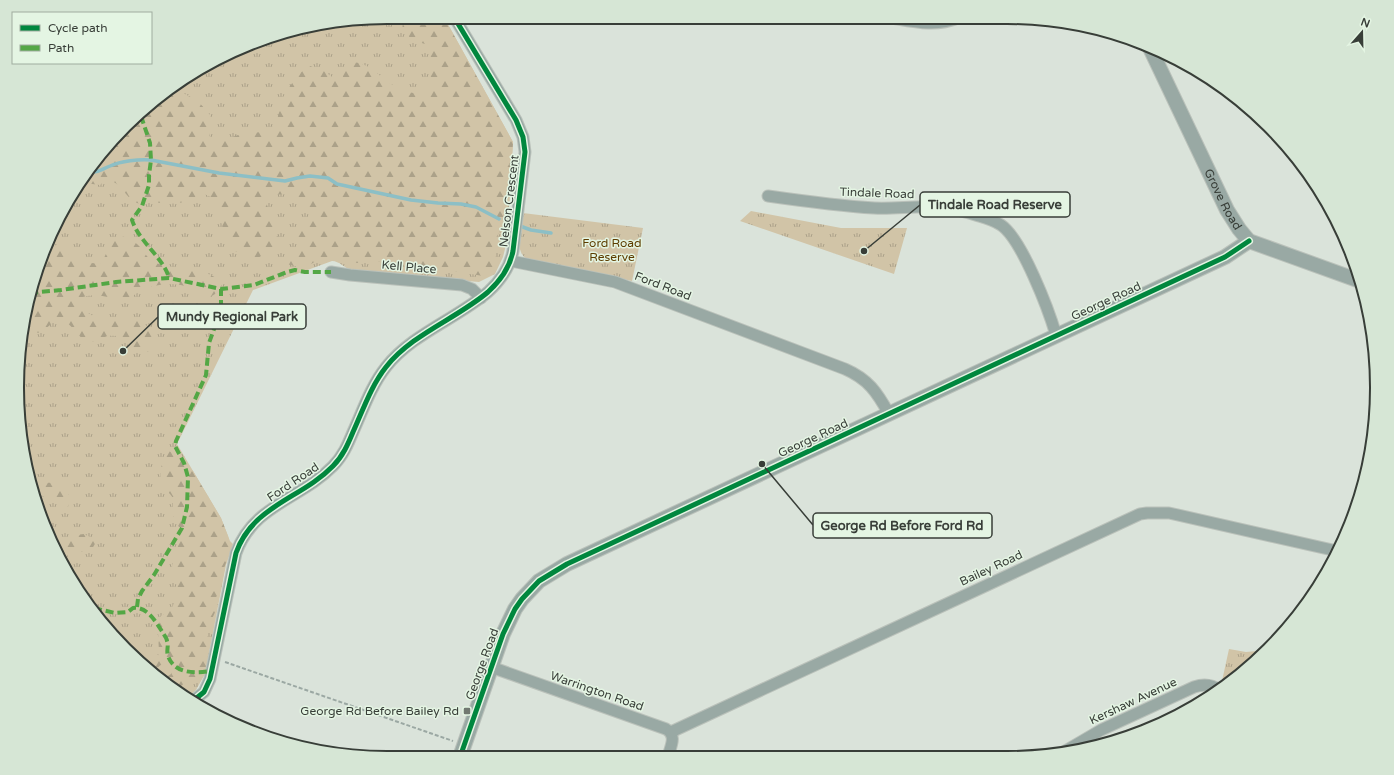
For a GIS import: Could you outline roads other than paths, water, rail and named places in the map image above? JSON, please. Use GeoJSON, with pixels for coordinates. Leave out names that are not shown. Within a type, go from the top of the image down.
{"type":"FeatureCollection","features":[{"type":"Feature","properties":{"kind":"street","name":"Nelson Crescent"},"geometry":{"type":"LineString","coordinates":[[458,24],[516,120],[525,145],[525,158],[511,261]]}},
{"type":"Feature","properties":{"kind":"street","name":"Grove Road"},"geometry":{"type":"LineString","coordinates":[[1153,55],[1227,210],[1239,229],[1249,241],[1353,279]]}},
{"type":"Feature","properties":{"kind":"street","name":"Tindale Road"},"geometry":{"type":"LineString","coordinates":[[768,196],[873,208],[948,208],[996,222],[1002,225],[1012,235],[1020,248],[1049,312],[1056,336]]}},
{"type":"Feature","properties":{"kind":"street","name":"George Road"},"geometry":{"type":"LineString","coordinates":[[459,750],[503,634],[515,609],[532,588],[549,574],[567,564],[1225,257],[1249,241]]}},
{"type":"Feature","properties":{"kind":"street","name":"Ford Road"},"geometry":{"type":"LineString","coordinates":[[198,697],[204,692],[210,679],[236,553],[244,535],[266,512],[309,485],[335,465],[348,444],[377,381],[386,367],[401,352],[419,338],[482,298],[495,285],[511,261],[615,282],[844,369],[857,375],[868,383],[879,396],[889,414]]}},
{"type":"Feature","properties":{"kind":"street","name":"Kell Place"},"geometry":{"type":"LineString","coordinates":[[331,272],[462,285],[472,289],[482,298]]}},
{"type":"Feature","properties":{"kind":"street","name":"Bailey Road"},"geometry":{"type":"LineString","coordinates":[[671,732],[1147,512],[1169,513],[1332,550]]}},
{"type":"Feature","properties":{"kind":"street","name":"Warrington Road"},"geometry":{"type":"LineString","coordinates":[[491,667],[671,732]]}},
{"type":"Feature","properties":{"kind":"street","name":"Kershaw Avenue"},"geometry":{"type":"LineString","coordinates":[[1077,744],[1101,730],[1194,687],[1207,685],[1212,687]]}},
{"type":"Feature","properties":{"kind":"street"},"geometry":{"type":"LineString","coordinates":[[669,751],[672,742],[671,732]]}},
{"type":"Feature","properties":{"kind":"waterway"},"geometry":{"type":"LineString","coordinates":[[95,171],[114,164],[136,160],[151,160]]}},
{"type":"Feature","properties":{"kind":"waterway"},"geometry":{"type":"LineString","coordinates":[[151,160],[219,173],[285,181],[310,176],[328,178],[337,184],[411,200],[461,204],[476,207],[499,219]]}},
{"type":"Feature","properties":{"kind":"waterway"},"geometry":{"type":"LineString","coordinates":[[520,226],[531,230],[551,233]]}},
{"type":"Feature","properties":{"kind":"place","name":"Tindale Road Reserve"},"geometry":{"type":"Point","coordinates":[864,251]}},
{"type":"Feature","properties":{"kind":"place","name":"Mundy Regional Park"},"geometry":{"type":"Point","coordinates":[123,351]}},
{"type":"Feature","properties":{"kind":"place","name":"George Rd Before Ford Rd"},"geometry":{"type":"Point","coordinates":[762,464]}},
{"type":"Feature","properties":{"kind":"place","name":"George Rd Before Bailey Rd"},"geometry":{"type":"Point","coordinates":[467,711]}},
{"type":"Feature","properties":{"kind":"park label","name":"Ford Road Reserve"},"geometry":{"type":"Point","coordinates":[612,250]}}]}
